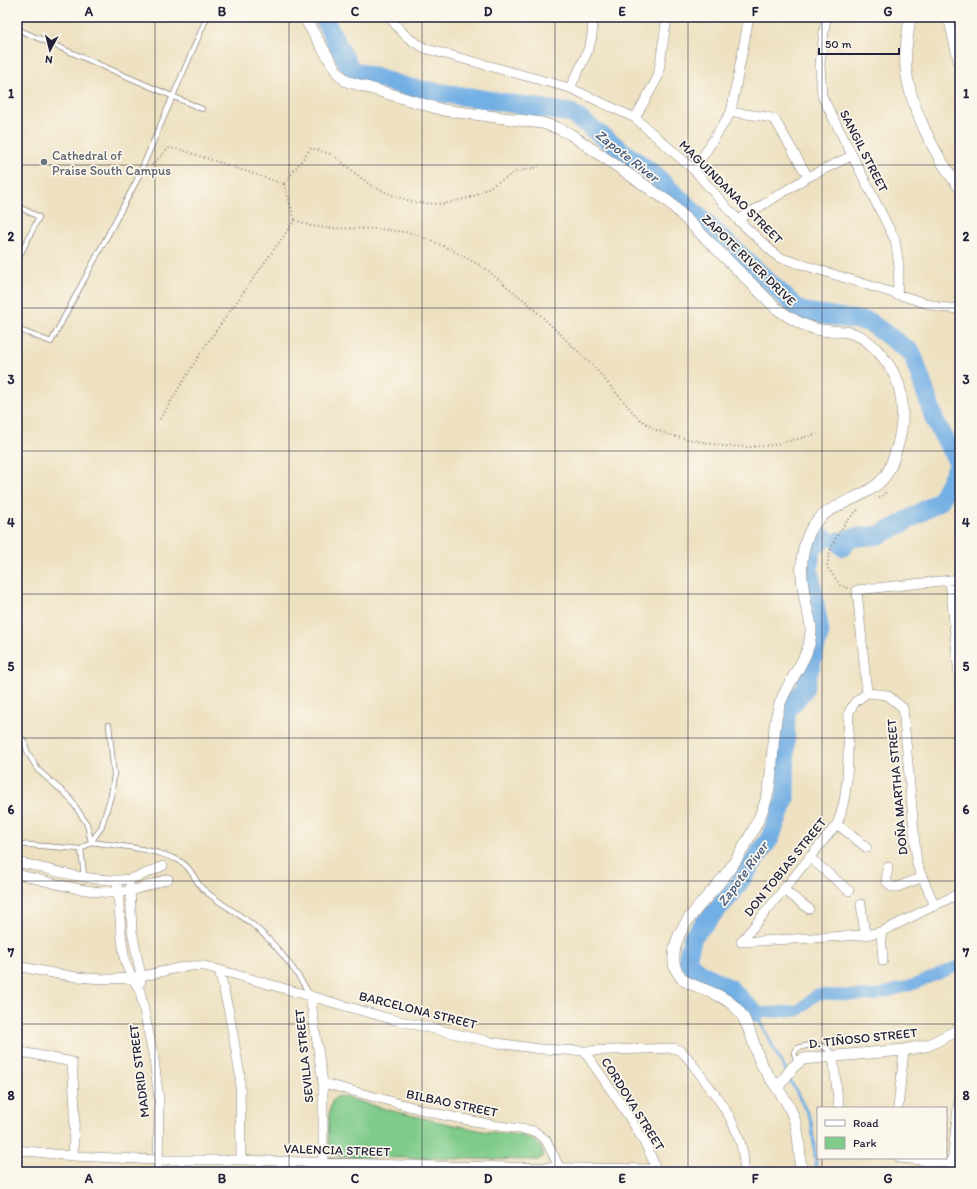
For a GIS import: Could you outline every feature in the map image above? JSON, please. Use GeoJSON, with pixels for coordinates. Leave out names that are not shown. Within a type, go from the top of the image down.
{"type":"FeatureCollection","features":[{"type":"Feature","properties":{"kind":"street","name":"ZAPOTE RIVER DRIVE"},"geometry":{"type":"LineString","coordinates":[[304,17],[337,72],[346,81],[443,110],[542,123],[570,134],[668,202],[776,308],[794,321],[819,330],[854,334],[866,340],[889,363],[899,386],[903,412],[901,430],[893,461],[886,476],[874,487],[825,514],[815,522],[809,534],[802,557],[800,570],[811,628],[809,645],[803,662],[783,697],[778,709],[771,784],[760,816],[727,873],[690,917],[680,933],[676,944],[674,964],[683,980],[717,994],[738,1009],[765,1072],[780,1083],[795,1119],[798,1133],[801,1172]]}},
{"type":"Feature","properties":{"kind":"street","name":"MAGUINDANAO STREET"},"geometry":{"type":"LineString","coordinates":[[390,17],[398,30],[412,42],[426,49],[570,88],[635,118],[694,170],[738,220],[778,257],[938,307],[960,309]]}},
{"type":"Feature","properties":{"kind":"street"},"geometry":{"type":"LineString","coordinates":[[570,88],[594,35],[594,24],[590,17]]}},
{"type":"Feature","properties":{"kind":"street"},"geometry":{"type":"LineString","coordinates":[[635,118],[658,77],[661,64],[666,17]]}},
{"type":"Feature","properties":{"kind":"street"},"geometry":{"type":"LineString","coordinates":[[694,170],[731,112],[749,17]]}},
{"type":"Feature","properties":{"kind":"street","name":"SANGIL STREET"},"geometry":{"type":"LineString","coordinates":[[826,17],[820,64],[822,96],[895,240],[899,266],[897,295]]}},
{"type":"Feature","properties":{"kind":"street"},"geometry":{"type":"LineString","coordinates":[[910,17],[906,51],[909,86],[934,149],[947,171],[960,188]]}},
{"type":"Feature","properties":{"kind":"street"},"geometry":{"type":"LineString","coordinates":[[948,17],[960,69]]}},
{"type":"Feature","properties":{"kind":"street"},"geometry":{"type":"LineString","coordinates":[[731,112],[768,117],[775,120],[808,177]]}},
{"type":"Feature","properties":{"kind":"street"},"geometry":{"type":"LineString","coordinates":[[738,220],[808,177],[852,156]]}},
{"type":"Feature","properties":{"kind":"street"},"geometry":{"type":"LineString","coordinates":[[867,693],[857,590],[960,579]]}},
{"type":"Feature","properties":{"kind":"street"},"geometry":{"type":"LineString","coordinates":[[950,580],[960,688]]}},
{"type":"Feature","properties":{"kind":"street","name":"DON TOBIAS STREET"},"geometry":{"type":"LineString","coordinates":[[865,935],[741,942],[837,824],[842,813],[845,798],[849,712],[855,702],[867,693]]}},
{"type":"Feature","properties":{"kind":"street","name":"DOÑA MARTHA STREET"},"geometry":{"type":"LineString","coordinates":[[867,693],[887,695],[903,708],[917,865],[921,878],[935,906]]}},
{"type":"Feature","properties":{"kind":"street"},"geometry":{"type":"LineString","coordinates":[[837,824],[867,848]]}},
{"type":"Feature","properties":{"kind":"street"},"geometry":{"type":"LineString","coordinates":[[809,858],[849,891]]}},
{"type":"Feature","properties":{"kind":"street"},"geometry":{"type":"LineString","coordinates":[[17,862],[84,876],[117,880],[130,879],[163,866]]}},
{"type":"Feature","properties":{"kind":"street"},"geometry":{"type":"LineString","coordinates":[[888,867],[886,881],[892,887],[897,887],[921,878]]}},
{"type":"Feature","properties":{"kind":"street"},"geometry":{"type":"LineString","coordinates":[[17,874],[91,890],[118,893],[130,891],[168,879]]}},
{"type":"Feature","properties":{"kind":"street","name":"MADRID STREET"},"geometry":{"type":"LineString","coordinates":[[130,879],[132,931],[142,976],[140,991]]}},
{"type":"Feature","properties":{"kind":"street","name":"MADRID STREET"},"geometry":{"type":"LineString","coordinates":[[117,880],[125,962],[140,991],[148,1023],[159,1100],[158,1172]]}},
{"type":"Feature","properties":{"kind":"street"},"geometry":{"type":"LineString","coordinates":[[783,889],[809,909]]}},
{"type":"Feature","properties":{"kind":"street"},"geometry":{"type":"LineString","coordinates":[[861,904],[865,935],[881,932],[960,893]]}},
{"type":"Feature","properties":{"kind":"street"},"geometry":{"type":"LineString","coordinates":[[881,932],[883,961]]}},
{"type":"Feature","properties":{"kind":"street","name":"BARCELONA STREET"},"geometry":{"type":"LineString","coordinates":[[17,966],[75,977],[105,979],[132,978],[193,965],[219,970],[391,1019],[491,1042],[540,1049],[584,1052],[667,1048],[681,1051],[717,1098],[732,1123],[743,1152],[744,1172]]}},
{"type":"Feature","properties":{"kind":"street"},"geometry":{"type":"LineString","coordinates":[[219,970],[229,1012],[240,1075],[241,1160]]}},
{"type":"Feature","properties":{"kind":"street","name":"SEVILLA STREET"},"geometry":{"type":"LineString","coordinates":[[310,995],[323,1083],[323,1162]]}},
{"type":"Feature","properties":{"kind":"street","name":"D. TIÑOSO STREET"},"geometry":{"type":"LineString","coordinates":[[780,1083],[795,1064],[803,1059],[904,1050],[929,1045],[960,1029]]}},
{"type":"Feature","properties":{"kind":"street"},"geometry":{"type":"LineString","coordinates":[[898,1107],[904,1050]]}},
{"type":"Feature","properties":{"kind":"street"},"geometry":{"type":"LineString","coordinates":[[17,1051],[72,1062],[75,1109],[73,1156]]}},
{"type":"Feature","properties":{"kind":"street","name":"CORDOVA STREET"},"geometry":{"type":"LineString","coordinates":[[584,1052],[623,1108],[651,1154],[656,1170]]}},
{"type":"Feature","properties":{"kind":"street"},"geometry":{"type":"LineString","coordinates":[[833,1057],[839,1107]]}},
{"type":"Feature","properties":{"kind":"street","name":"BILBAO STREET"},"geometry":{"type":"LineString","coordinates":[[323,1083],[438,1114],[493,1125],[534,1131],[546,1140],[559,1167]]}},
{"type":"Feature","properties":{"kind":"street"},"geometry":{"type":"LineString","coordinates":[[911,1159],[956,1163],[960,1090]]}},
{"type":"Feature","properties":{"kind":"street","name":"VALENCIA STREET"},"geometry":{"type":"LineString","coordinates":[[17,1150],[73,1156],[158,1160],[241,1160],[438,1166],[559,1167],[656,1170]]}},
{"type":"Feature","properties":{"kind":"lane"},"geometry":{"type":"LineString","coordinates":[[17,329],[51,342],[136,182],[207,17]]}},
{"type":"Feature","properties":{"kind":"lane"},"geometry":{"type":"LineString","coordinates":[[17,29],[202,109]]}},
{"type":"Feature","properties":{"kind":"lane"},"geometry":{"type":"LineString","coordinates":[[17,206],[39,216],[17,261]]}},
{"type":"Feature","properties":{"kind":"lane"},"geometry":{"type":"LineString","coordinates":[[17,844],[81,849],[92,842],[101,828],[112,796],[114,775],[109,725]]}},
{"type":"Feature","properties":{"kind":"lane"},"geometry":{"type":"LineString","coordinates":[[17,737],[23,739],[28,753],[38,770],[69,797],[87,824],[92,842]]}},
{"type":"Feature","properties":{"kind":"lane"},"geometry":{"type":"LineString","coordinates":[[92,842],[155,851],[179,860],[191,870],[203,889],[253,925],[280,952],[299,975],[310,995]]}},
{"type":"Feature","properties":{"kind":"lane"},"geometry":{"type":"LineString","coordinates":[[81,849],[84,876]]}},
{"type":"Feature","properties":{"kind":"path"},"geometry":{"type":"LineString","coordinates":[[136,182],[168,148],[194,153],[284,184]]}},
{"type":"Feature","properties":{"kind":"path"},"geometry":{"type":"LineString","coordinates":[[284,184],[311,148],[333,155],[370,185],[394,196],[417,203],[444,204],[472,197],[517,171],[539,167]]}},
{"type":"Feature","properties":{"kind":"path"},"geometry":{"type":"LineString","coordinates":[[284,184],[295,220]]}},
{"type":"Feature","properties":{"kind":"path"},"geometry":{"type":"LineString","coordinates":[[160,419],[203,349],[295,220]]}},
{"type":"Feature","properties":{"kind":"path"},"geometry":{"type":"LineString","coordinates":[[295,220],[311,226],[326,228],[380,229],[413,233],[446,246],[483,267],[530,305],[593,366],[638,418],[656,430],[677,437],[723,446],[750,447],[773,445],[817,434]]}},
{"type":"Feature","properties":{"kind":"path"},"geometry":{"type":"LineString","coordinates":[[878,498],[885,494],[886,488]]}},
{"type":"Feature","properties":{"kind":"path"},"geometry":{"type":"LineString","coordinates":[[857,590],[840,586],[827,567],[829,551],[840,529],[859,509],[865,505]]}},
{"type":"Feature","properties":{"kind":"green space"},"geometry":{"type":"Polygon","coordinates":[[[341,1096],[376,1106],[483,1131],[515,1134],[527,1137],[539,1145],[543,1152],[543,1157],[538,1160],[341,1157],[331,1150],[329,1117],[333,1100],[336,1097],[341,1096]]]}},
{"type":"Feature","properties":{"kind":"waterway","name":"Zapote River"},"geometry":{"type":"LineString","coordinates":[[323,17],[351,70],[410,88],[571,113],[652,173],[800,311],[869,322],[912,353],[935,421],[959,464],[940,501],[896,527],[878,535],[850,538],[843,547],[839,541]]}},
{"type":"Feature","properties":{"kind":"waterway","name":"Zapote River"},"geometry":{"type":"LineString","coordinates":[[755,1013],[730,989],[698,972],[687,960],[693,936],[732,893],[770,838],[785,799],[786,711],[804,690],[820,632],[809,568],[811,549],[825,538]]}},
{"type":"Feature","properties":{"kind":"waterway"},"geometry":{"type":"LineString","coordinates":[[755,1013],[798,1011],[817,994],[873,996],[915,984],[960,965]]}},
{"type":"Feature","properties":{"kind":"waterway","name":"Zapote River"},"geometry":{"type":"LineString","coordinates":[[755,1013],[786,1071]]}},
{"type":"Feature","properties":{"kind":"waterway","name":"Zapote River"},"geometry":{"type":"LineString","coordinates":[[788,1076],[811,1120],[817,1172]]}},
{"type":"Feature","properties":{"kind":"place","name":"Cathedral of Praise South Campus"},"geometry":{"type":"Point","coordinates":[44,162]}}]}
